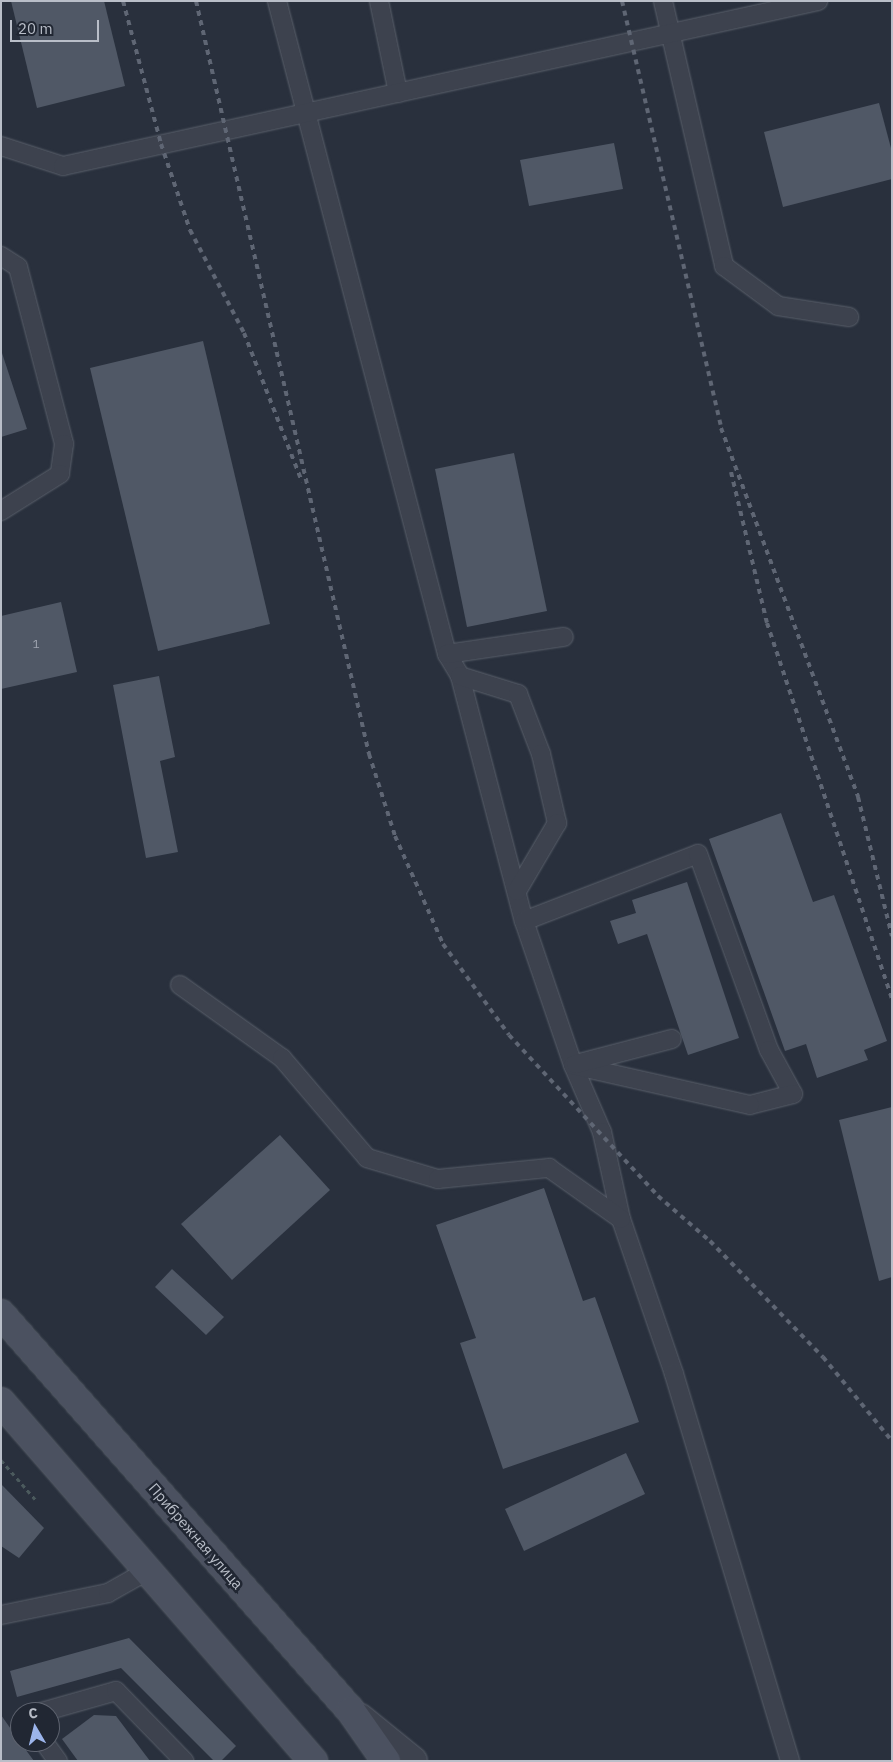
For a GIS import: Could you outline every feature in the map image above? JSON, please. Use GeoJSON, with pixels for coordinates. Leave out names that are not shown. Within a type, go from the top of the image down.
{"type":"FeatureCollection","features":[{"type":"Feature","properties":{"kind":"main road","name":"Прибрежная улица"},"geometry":{"type":"LineString","coordinates":[[1,1314],[351,1711],[386,1761]]}},
{"type":"Feature","properties":{"kind":"main road"},"geometry":{"type":"LineString","coordinates":[[1,1402],[312,1760]]}},
{"type":"Feature","properties":{"kind":"street"},"geometry":{"type":"LineString","coordinates":[[351,1711],[413,1761]]}},
{"type":"Feature","properties":{"kind":"lane"},"geometry":{"type":"LineString","coordinates":[[277,1],[304,113],[447,654],[460,676],[524,921],[573,1065],[602,1132],[621,1219],[674,1374],[790,1761]]}},
{"type":"Feature","properties":{"kind":"lane"},"geometry":{"type":"LineString","coordinates":[[379,1],[398,93]]}},
{"type":"Feature","properties":{"kind":"lane"},"geometry":{"type":"LineString","coordinates":[[663,1],[724,266],[778,306],[850,317]]}},
{"type":"Feature","properties":{"kind":"lane"},"geometry":{"type":"LineString","coordinates":[[1,146],[63,166],[818,1]]}},
{"type":"Feature","properties":{"kind":"lane"},"geometry":{"type":"LineString","coordinates":[[1,256],[18,267],[64,444],[60,474],[1,511]]}},
{"type":"Feature","properties":{"kind":"lane"},"geometry":{"type":"LineString","coordinates":[[447,654],[564,637]]}},
{"type":"Feature","properties":{"kind":"lane"},"geometry":{"type":"LineString","coordinates":[[460,676],[518,694],[541,754],[557,822],[516,891]]}},
{"type":"Feature","properties":{"kind":"lane"},"geometry":{"type":"LineString","coordinates":[[524,921],[698,854],[769,1050],[794,1094],[750,1105],[573,1065]]}},
{"type":"Feature","properties":{"kind":"lane"},"geometry":{"type":"LineString","coordinates":[[180,985],[282,1058],[367,1158],[438,1179],[549,1168],[621,1219]]}},
{"type":"Feature","properties":{"kind":"lane"},"geometry":{"type":"LineString","coordinates":[[573,1065],[672,1039]]}},
{"type":"Feature","properties":{"kind":"lane"},"geometry":{"type":"LineString","coordinates":[[1,1615],[108,1593],[147,1572]]}},
{"type":"Feature","properties":{"kind":"lane"},"geometry":{"type":"LineString","coordinates":[[60,1707],[116,1691],[184,1761]]}},
{"type":"Feature","properties":{"kind":"path"},"geometry":{"type":"LineString","coordinates":[[1,1460],[35,1499]]}},
{"type":"Feature","properties":{"kind":"building"},"geometry":{"type":"Polygon","coordinates":[[[11,1],[104,1],[125,86],[37,108],[11,1]]]}},
{"type":"Feature","properties":{"kind":"building"},"geometry":{"type":"Polygon","coordinates":[[[879,103],[892,152],[892,179],[783,207],[764,132],[879,103]]]}},
{"type":"Feature","properties":{"kind":"building"},"geometry":{"type":"Polygon","coordinates":[[[614,143],[623,189],[529,206],[520,160],[614,143]]]}},
{"type":"Feature","properties":{"kind":"building"},"geometry":{"type":"Polygon","coordinates":[[[203,341],[270,624],[158,651],[90,368],[203,341]]]}},
{"type":"Feature","properties":{"kind":"building"},"geometry":{"type":"Polygon","coordinates":[[[1,350],[27,429],[1,437],[1,350]]]}},
{"type":"Feature","properties":{"kind":"building"},"geometry":{"type":"Polygon","coordinates":[[[514,453],[547,611],[467,627],[435,469],[514,453]]]}},
{"type":"Feature","properties":{"kind":"building"},"geometry":{"type":"Polygon","coordinates":[[[61,602],[77,672],[1,689],[1,616],[61,602]]]}},
{"type":"Feature","properties":{"kind":"building"},"geometry":{"type":"Polygon","coordinates":[[[159,676],[175,757],[160,761],[178,852],[146,858],[113,685],[159,676]]]}},
{"type":"Feature","properties":{"kind":"building"},"geometry":{"type":"Polygon","coordinates":[[[781,813],[813,902],[834,895],[887,1041],[864,1050],[868,1060],[817,1078],[806,1044],[785,1051],[709,839],[781,813]]]}},
{"type":"Feature","properties":{"kind":"building"},"geometry":{"type":"Polygon","coordinates":[[[687,882],[739,1038],[688,1055],[647,934],[618,944],[610,921],[636,913],[632,900],[687,882]]]}},
{"type":"Feature","properties":{"kind":"building"},"geometry":{"type":"Polygon","coordinates":[[[892,1107],[892,1277],[879,1281],[839,1120],[892,1107]]]}},
{"type":"Feature","properties":{"kind":"building"},"geometry":{"type":"Polygon","coordinates":[[[280,1135],[330,1190],[232,1280],[181,1224],[280,1135]]]}},
{"type":"Feature","properties":{"kind":"building"},"geometry":{"type":"Polygon","coordinates":[[[544,1188],[583,1301],[595,1297],[639,1422],[503,1469],[460,1343],[476,1338],[436,1225],[544,1188]]]}},
{"type":"Feature","properties":{"kind":"building"},"geometry":{"type":"Polygon","coordinates":[[[172,1269],[224,1317],[206,1335],[155,1287],[172,1269]]]}},
{"type":"Feature","properties":{"kind":"building"},"geometry":{"type":"Polygon","coordinates":[[[626,1453],[645,1494],[524,1551],[505,1509],[626,1453]]]}},
{"type":"Feature","properties":{"kind":"building"},"geometry":{"type":"Polygon","coordinates":[[[1,1484],[44,1528],[19,1558],[1,1546],[1,1484]]]}},
{"type":"Feature","properties":{"kind":"building"},"geometry":{"type":"Polygon","coordinates":[[[129,1638],[236,1746],[221,1761],[214,1761],[121,1668],[17,1697],[10,1671],[129,1638]]]}},
{"type":"Feature","properties":{"kind":"building"},"geometry":{"type":"Polygon","coordinates":[[[1,1715],[10,1728],[10,1752],[27,1752],[34,1761],[1,1761],[1,1715]]]}},
{"type":"Feature","properties":{"kind":"building"},"geometry":{"type":"Polygon","coordinates":[[[94,1715],[116,1716],[150,1761],[78,1761],[62,1739],[94,1715]]]}},
{"type":"Feature","properties":{"kind":"railway"},"geometry":{"type":"LineString","coordinates":[[123,1],[161,144],[190,230],[244,333],[302,482]]}},
{"type":"Feature","properties":{"kind":"railway"},"geometry":{"type":"LineString","coordinates":[[196,1],[369,754],[395,836],[443,944],[509,1035],[658,1196],[710,1241],[823,1357],[892,1441]]}},
{"type":"Feature","properties":{"kind":"railway"},"geometry":{"type":"LineString","coordinates":[[622,1],[721,428],[858,797],[892,936]]}},
{"type":"Feature","properties":{"kind":"railway"},"geometry":{"type":"LineString","coordinates":[[731,472],[767,623],[892,999]]}}]}
